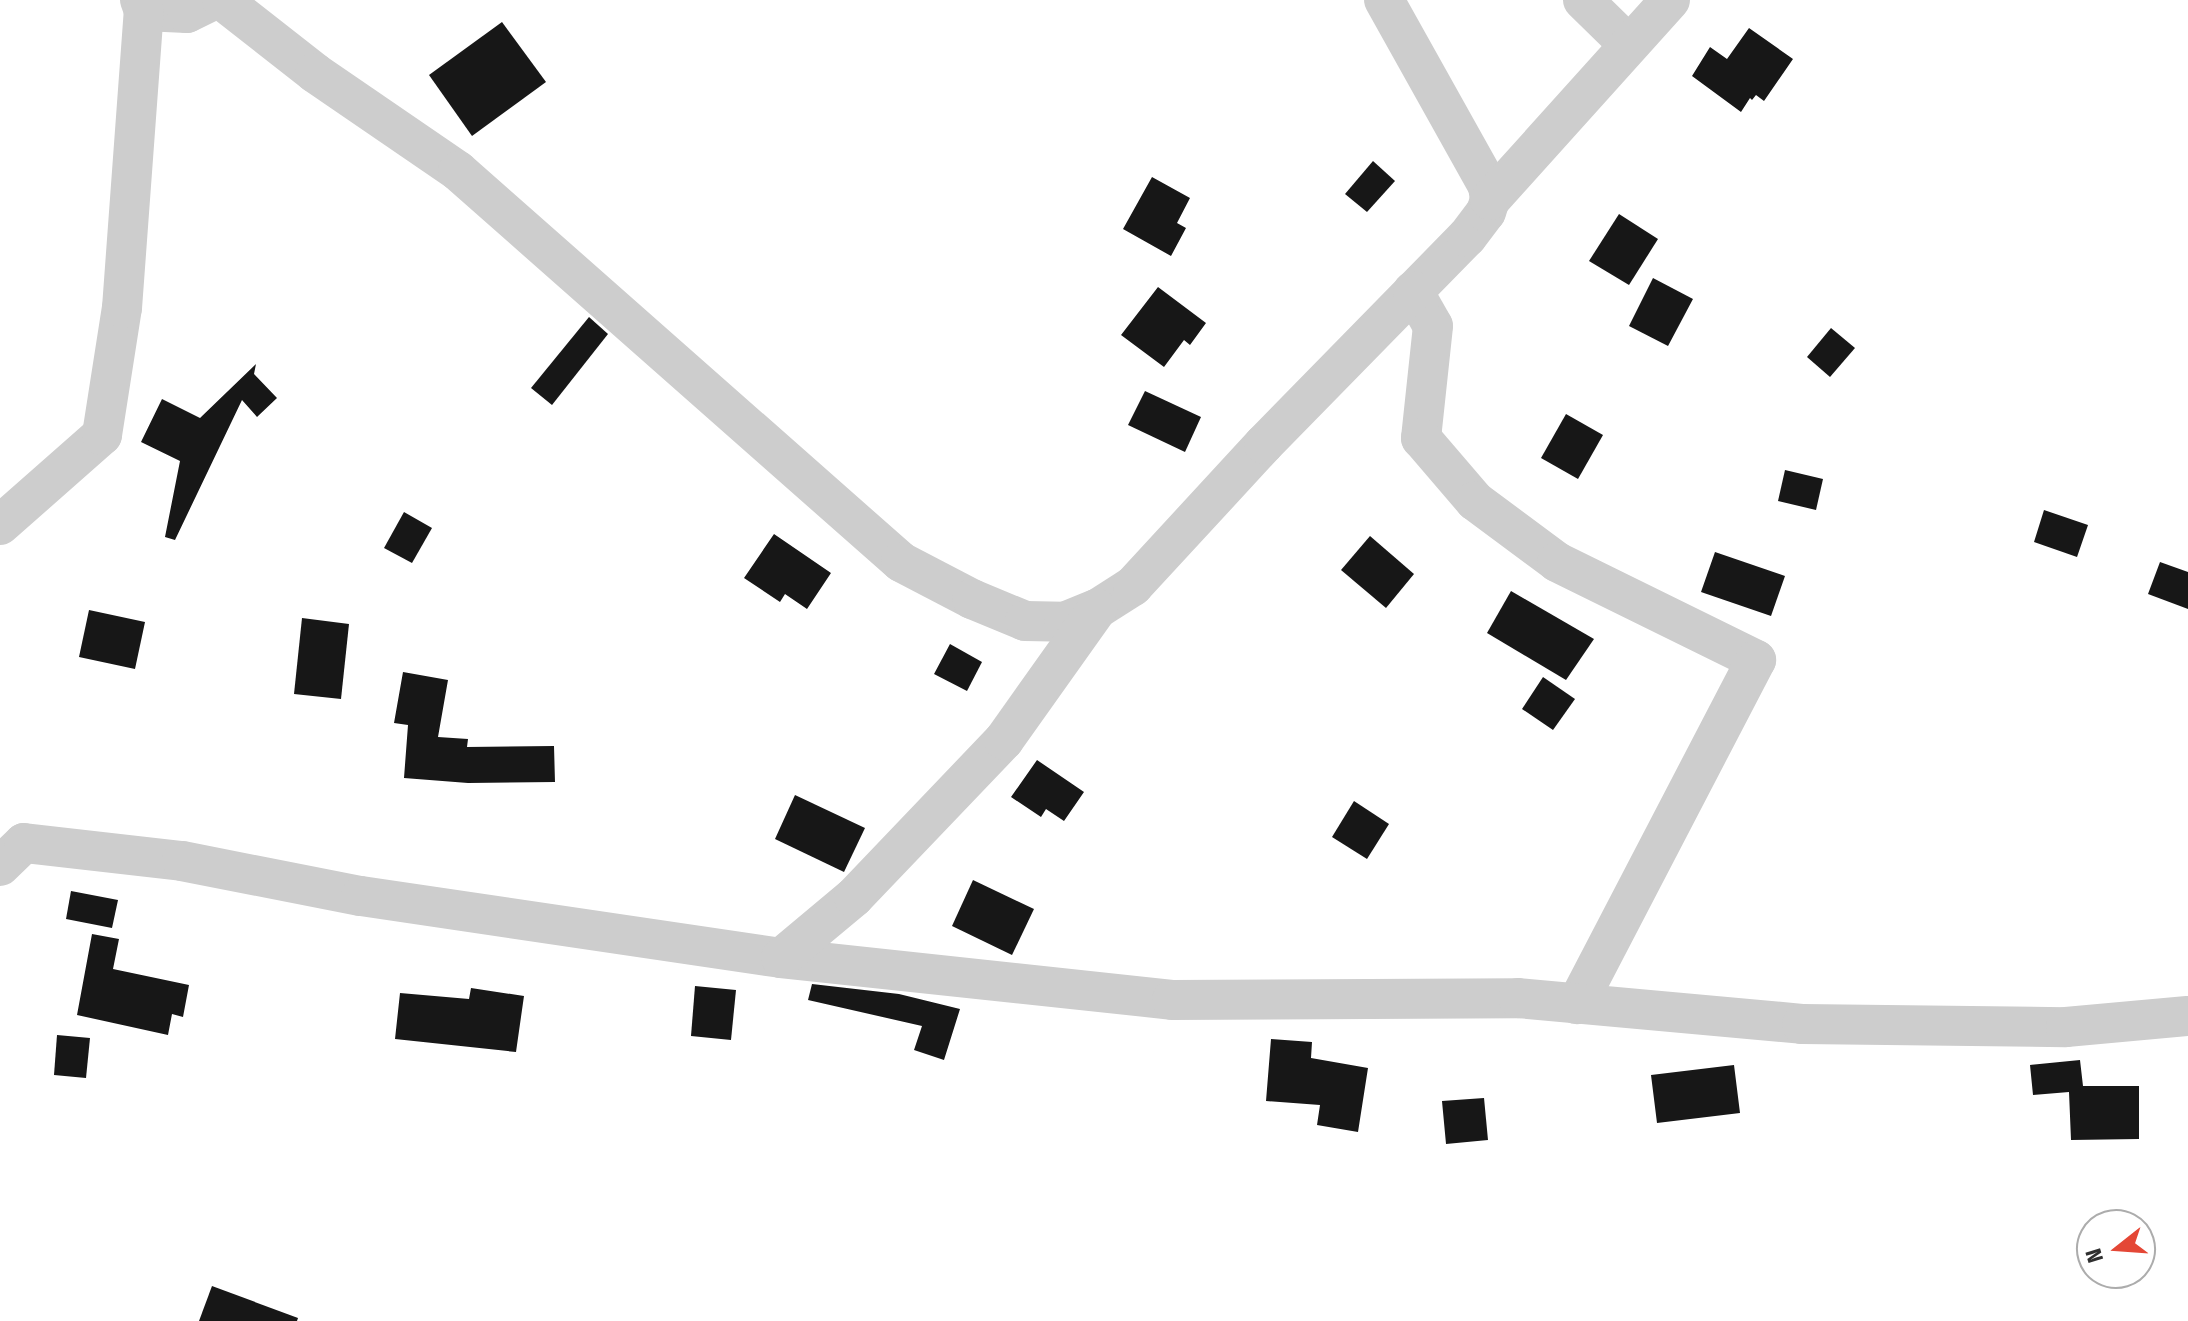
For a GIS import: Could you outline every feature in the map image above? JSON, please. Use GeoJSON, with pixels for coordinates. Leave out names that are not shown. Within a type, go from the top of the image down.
{"type":"FeatureCollection","features":[{"type":"Feature","properties":{"kind":"street"},"geometry":{"type":"LineString","coordinates":[[0,525],[102,435],[122,308],[142,6],[187,13],[214,0]]}},
{"type":"Feature","properties":{"kind":"street"},"geometry":{"type":"LineString","coordinates":[[222,0],[315,73],[458,171],[901,562],[972,599],[1025,621],[1064,622],[1097,609],[1133,586],[1264,444],[1467,237],[1486,212],[1490,200],[1670,0]]}},
{"type":"Feature","properties":{"kind":"street"},"geometry":{"type":"LineString","coordinates":[[1384,0],[1481,173],[1490,200]]}},
{"type":"Feature","properties":{"kind":"street"},"geometry":{"type":"LineString","coordinates":[[1583,0],[1629,45]]}},
{"type":"Feature","properties":{"kind":"street"},"geometry":{"type":"LineString","coordinates":[[1413,291],[1433,326],[1421,438],[1475,501],[1557,562],[1756,660],[1577,1004]]}},
{"type":"Feature","properties":{"kind":"street"},"geometry":{"type":"LineString","coordinates":[[781,958],[854,897],[1004,740],[1097,609]]}},
{"type":"Feature","properties":{"kind":"street"},"geometry":{"type":"LineString","coordinates":[[0,866],[24,843],[182,861],[361,896],[781,958],[1172,1000],[1518,998],[1802,1024],[2066,1027],[2188,1016]]}},
{"type":"Feature","properties":{"kind":"building"},"geometry":{"type":"Polygon","coordinates":[[[502,22],[546,82],[472,136],[429,75],[502,22]]]}},
{"type":"Feature","properties":{"kind":"building"},"geometry":{"type":"Polygon","coordinates":[[[1749,28],[1793,59],[1764,101],[1756,95],[1752,100],[1750,98],[1741,112],[1692,76],[1710,47],[1727,59],[1749,28]]]}},
{"type":"Feature","properties":{"kind":"building"},"geometry":{"type":"Polygon","coordinates":[[[1373,161],[1395,181],[1367,212],[1345,194],[1373,161]]]}},
{"type":"Feature","properties":{"kind":"building"},"geometry":{"type":"Polygon","coordinates":[[[1152,177],[1190,198],[1177,223],[1186,228],[1171,256],[1123,229],[1152,177]]]}},
{"type":"Feature","properties":{"kind":"building"},"geometry":{"type":"Polygon","coordinates":[[[1619,214],[1658,239],[1629,285],[1589,261],[1619,214]]]}},
{"type":"Feature","properties":{"kind":"building"},"geometry":{"type":"Polygon","coordinates":[[[1653,278],[1693,299],[1668,346],[1629,326],[1653,278]]]}},
{"type":"Feature","properties":{"kind":"building"},"geometry":{"type":"Polygon","coordinates":[[[1158,287],[1206,323],[1190,345],[1184,340],[1164,367],[1121,335],[1158,287]]]}},
{"type":"Feature","properties":{"kind":"building"},"geometry":{"type":"Polygon","coordinates":[[[589,317],[608,334],[552,405],[531,388],[589,317]]]}},
{"type":"Feature","properties":{"kind":"building"},"geometry":{"type":"Polygon","coordinates":[[[1831,328],[1855,348],[1830,377],[1807,357],[1831,328]]]}},
{"type":"Feature","properties":{"kind":"building"},"geometry":{"type":"Polygon","coordinates":[[[256,364],[254,374],[277,398],[257,417],[242,400],[175,540],[165,537],[180,461],[141,442],[162,399],[200,418],[256,364]]]}},
{"type":"Feature","properties":{"kind":"building"},"geometry":{"type":"Polygon","coordinates":[[[1145,391],[1201,417],[1185,452],[1128,425],[1145,391]]]}},
{"type":"Feature","properties":{"kind":"building"},"geometry":{"type":"Polygon","coordinates":[[[1566,414],[1603,435],[1578,479],[1541,458],[1566,414]]]}},
{"type":"Feature","properties":{"kind":"building"},"geometry":{"type":"Polygon","coordinates":[[[1785,470],[1823,479],[1816,510],[1778,501],[1785,470]]]}},
{"type":"Feature","properties":{"kind":"building"},"geometry":{"type":"Polygon","coordinates":[[[2044,510],[2088,525],[2077,557],[2034,542],[2044,510]]]}},
{"type":"Feature","properties":{"kind":"building"},"geometry":{"type":"Polygon","coordinates":[[[404,512],[432,528],[412,563],[384,548],[404,512]]]}},
{"type":"Feature","properties":{"kind":"building"},"geometry":{"type":"Polygon","coordinates":[[[774,534],[831,573],[807,609],[785,594],[780,602],[744,578],[774,534]]]}},
{"type":"Feature","properties":{"kind":"building"},"geometry":{"type":"Polygon","coordinates":[[[1370,536],[1414,574],[1386,608],[1341,570],[1370,536]]]}},
{"type":"Feature","properties":{"kind":"building"},"geometry":{"type":"Polygon","coordinates":[[[1715,552],[1785,576],[1771,616],[1701,592],[1715,552]]]}},
{"type":"Feature","properties":{"kind":"building"},"geometry":{"type":"Polygon","coordinates":[[[2160,562],[2188,572],[2188,609],[2148,594],[2160,562]]]}},
{"type":"Feature","properties":{"kind":"building"},"geometry":{"type":"Polygon","coordinates":[[[1511,591],[1594,639],[1566,680],[1487,633],[1511,591]]]}},
{"type":"Feature","properties":{"kind":"building"},"geometry":{"type":"Polygon","coordinates":[[[89,610],[145,622],[135,669],[79,657],[89,610]]]}},
{"type":"Feature","properties":{"kind":"building"},"geometry":{"type":"Polygon","coordinates":[[[302,618],[349,624],[341,699],[294,694],[302,618]]]}},
{"type":"Feature","properties":{"kind":"building"},"geometry":{"type":"Polygon","coordinates":[[[950,644],[982,662],[967,691],[934,674],[950,644]]]}},
{"type":"Feature","properties":{"kind":"building"},"geometry":{"type":"Polygon","coordinates":[[[403,672],[448,680],[438,737],[468,739],[467,747],[554,746],[555,782],[468,783],[404,778],[408,725],[394,723],[403,672]]]}},
{"type":"Feature","properties":{"kind":"building"},"geometry":{"type":"Polygon","coordinates":[[[1543,677],[1575,699],[1553,730],[1522,709],[1543,677]]]}},
{"type":"Feature","properties":{"kind":"building"},"geometry":{"type":"Polygon","coordinates":[[[1037,760],[1084,792],[1064,821],[1046,809],[1041,817],[1011,797],[1037,760]]]}},
{"type":"Feature","properties":{"kind":"building"},"geometry":{"type":"Polygon","coordinates":[[[795,795],[865,828],[844,872],[775,839],[795,795]]]}},
{"type":"Feature","properties":{"kind":"building"},"geometry":{"type":"Polygon","coordinates":[[[1354,801],[1389,824],[1367,859],[1332,837],[1354,801]]]}},
{"type":"Feature","properties":{"kind":"building"},"geometry":{"type":"Polygon","coordinates":[[[973,880],[1034,909],[1012,955],[952,926],[973,880]]]}},
{"type":"Feature","properties":{"kind":"building"},"geometry":{"type":"Polygon","coordinates":[[[71,891],[118,900],[112,928],[66,919],[71,891]]]}},
{"type":"Feature","properties":{"kind":"building"},"geometry":{"type":"Polygon","coordinates":[[[92,934],[119,939],[113,969],[189,985],[183,1017],[172,1014],[168,1035],[77,1015],[92,934]]]}},
{"type":"Feature","properties":{"kind":"building"},"geometry":{"type":"Polygon","coordinates":[[[812,984],[899,994],[960,1009],[944,1060],[914,1050],[922,1026],[808,1000],[812,984]]]}},
{"type":"Feature","properties":{"kind":"building"},"geometry":{"type":"Polygon","coordinates":[[[695,986],[736,990],[731,1040],[691,1036],[695,986]]]}},
{"type":"Feature","properties":{"kind":"building"},"geometry":{"type":"Polygon","coordinates":[[[471,988],[524,996],[516,1052],[395,1039],[400,993],[469,999],[471,988]]]}},
{"type":"Feature","properties":{"kind":"building"},"geometry":{"type":"Polygon","coordinates":[[[57,1035],[90,1038],[86,1078],[54,1075],[57,1035]]]}},
{"type":"Feature","properties":{"kind":"building"},"geometry":{"type":"Polygon","coordinates":[[[1271,1039],[1312,1042],[1311,1058],[1368,1068],[1358,1132],[1317,1125],[1320,1105],[1266,1101],[1271,1039]]]}},
{"type":"Feature","properties":{"kind":"building"},"geometry":{"type":"Polygon","coordinates":[[[2080,1060],[2083,1086],[2139,1086],[2139,1139],[2071,1140],[2069,1092],[2033,1095],[2030,1065],[2080,1060]]]}},
{"type":"Feature","properties":{"kind":"building"},"geometry":{"type":"Polygon","coordinates":[[[1734,1065],[1740,1113],[1657,1123],[1651,1075],[1734,1065]]]}},
{"type":"Feature","properties":{"kind":"building"},"geometry":{"type":"Polygon","coordinates":[[[1484,1098],[1488,1140],[1446,1144],[1442,1101],[1484,1098]]]}},
{"type":"Feature","properties":{"kind":"building"},"geometry":{"type":"Polygon","coordinates":[[[212,1286],[298,1318],[297,1321],[199,1321],[212,1286]]]}}]}
